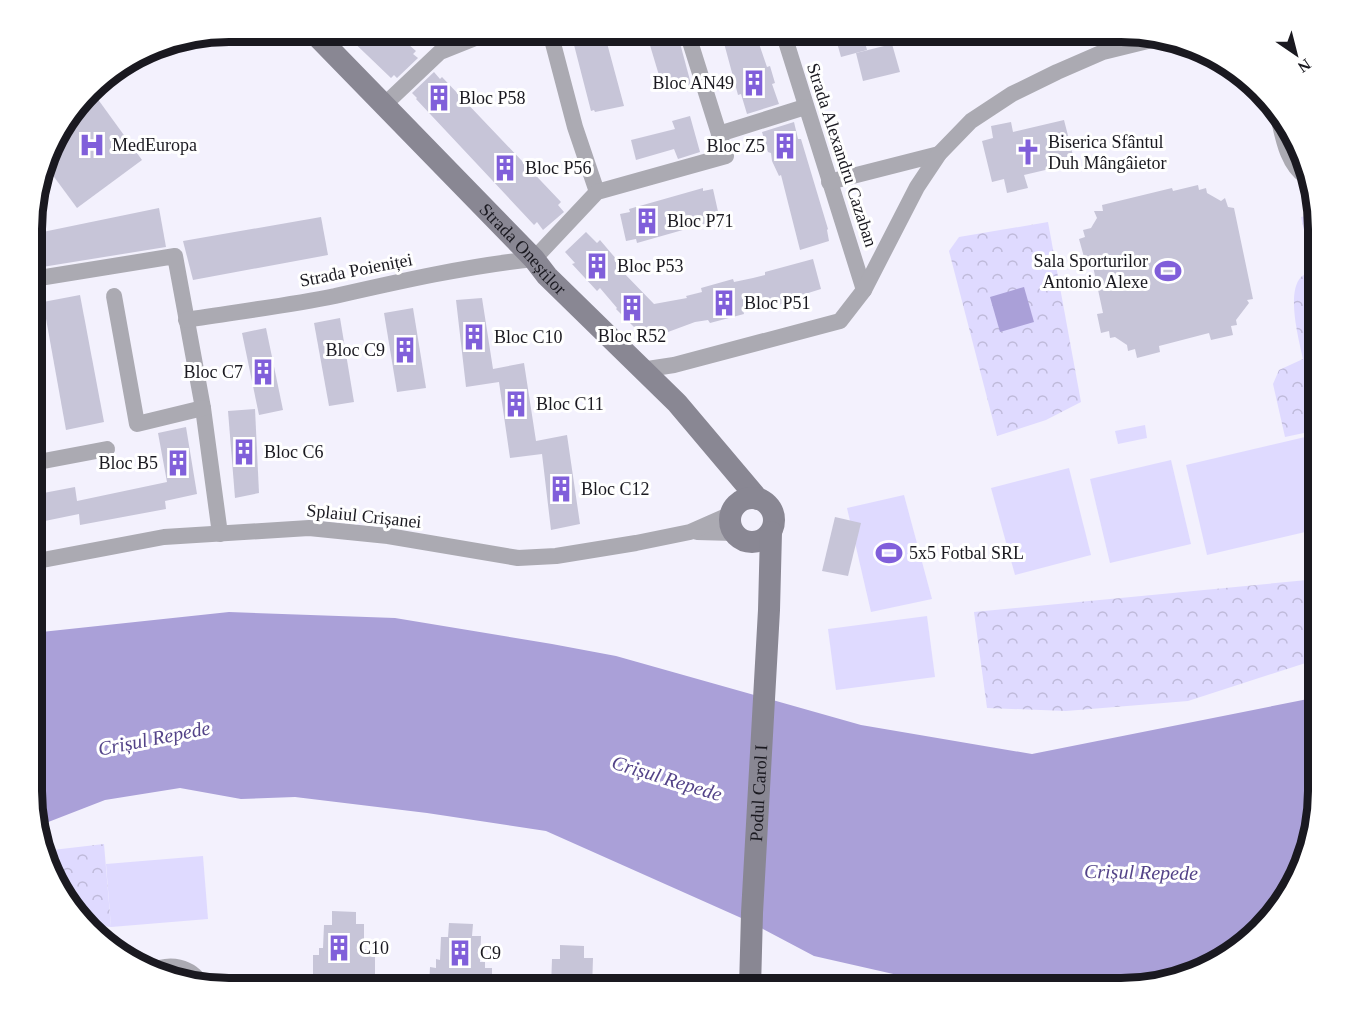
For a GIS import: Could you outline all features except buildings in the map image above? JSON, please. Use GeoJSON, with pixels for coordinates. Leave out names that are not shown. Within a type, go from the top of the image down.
{"type":"FeatureCollection","features":[{"type":"Feature","properties":{"kind":"street","name":"Strada Oneștilor"},"geometry":{"type":"LineString","coordinates":[[322,42],[534,259],[547,276],[677,403],[702,431],[731,468],[741,518]]}},
{"type":"Feature","properties":{"kind":"street"},"geometry":{"type":"LineString","coordinates":[[383,106],[440,52],[461,42]]}},
{"type":"Feature","properties":{"kind":"street"},"geometry":{"type":"LineString","coordinates":[[553,42],[575,127],[597,192]]}},
{"type":"Feature","properties":{"kind":"street"},"geometry":{"type":"LineString","coordinates":[[534,259],[597,192],[726,156],[690,42]]}},
{"type":"Feature","properties":{"kind":"street","name":"Strada Alexandru Cazaban"},"geometry":{"type":"LineString","coordinates":[[786,42],[864,290]]}},
{"type":"Feature","properties":{"kind":"street","name":"Strada Alexandru Cazaban"},"geometry":{"type":"LineString","coordinates":[[641,370],[674,365],[840,321],[864,290],[917,187],[939,154],[971,121],[1012,94],[1103,52],[1139,43]]}},
{"type":"Feature","properties":{"kind":"street"},"geometry":{"type":"LineString","coordinates":[[719,134],[805,107]]}},
{"type":"Feature","properties":{"kind":"street"},"geometry":{"type":"LineString","coordinates":[[1282,134],[1284,146],[1298,168]]}},
{"type":"Feature","properties":{"kind":"street"},"geometry":{"type":"LineString","coordinates":[[829,182],[939,154]]}},
{"type":"Feature","properties":{"kind":"street"},"geometry":{"type":"LineString","coordinates":[[42,278],[175,256],[203,408],[220,534]]}},
{"type":"Feature","properties":{"kind":"street","name":"Strada Poieniței"},"geometry":{"type":"LineString","coordinates":[[186,320],[334,296],[501,263],[534,259]]}},
{"type":"Feature","properties":{"kind":"street"},"geometry":{"type":"LineString","coordinates":[[114,296],[137,424],[203,408]]}},
{"type":"Feature","properties":{"kind":"street"},"geometry":{"type":"LineString","coordinates":[[42,461],[107,449]]}},
{"type":"Feature","properties":{"kind":"street","name":"Podul Carol I"},"geometry":{"type":"LineString","coordinates":[[741,518],[770,507],[774,525],[771,532],[769,610],[749,978]]}},
{"type":"Feature","properties":{"kind":"street"},"geometry":{"type":"LineString","coordinates":[[741,518],[759,542],[771,532]]}},
{"type":"Feature","properties":{"kind":"street"},"geometry":{"type":"LineString","coordinates":[[741,518],[770,587]]}},
{"type":"Feature","properties":{"kind":"street","name":"Splaiul Crișanei"},"geometry":{"type":"LineString","coordinates":[[42,560],[164,537],[309,528],[388,536],[518,558],[556,556],[690,532],[741,518]]}},
{"type":"Feature","properties":{"kind":"street"},"geometry":{"type":"LineString","coordinates":[[167,967],[188,970],[193,974]]}},
{"type":"Feature","properties":{"kind":"green space"},"geometry":{"type":"Polygon","coordinates":[[[1308,216],[1308,248],[1301,217],[1308,216]]]}},
{"type":"Feature","properties":{"kind":"green space"},"geometry":{"type":"Polygon","coordinates":[[[1048,222],[1081,402],[1046,420],[997,436],[949,251],[959,237],[1048,222]]]}},
{"type":"Feature","properties":{"kind":"green space"},"geometry":{"type":"Polygon","coordinates":[[[1308,273],[1308,432],[1285,437],[1273,384],[1279,370],[1303,359],[1295,317],[1294,294],[1297,284],[1308,273]]]}},
{"type":"Feature","properties":{"kind":"green space"},"geometry":{"type":"Polygon","coordinates":[[[1145,425],[1147,438],[1118,444],[1115,431],[1145,425]]]}},
{"type":"Feature","properties":{"kind":"green space"},"geometry":{"type":"Polygon","coordinates":[[[1308,436],[1308,531],[1207,555],[1186,465],[1308,436]]]}},
{"type":"Feature","properties":{"kind":"green space"},"geometry":{"type":"Polygon","coordinates":[[[1171,460],[1191,544],[1110,563],[1090,479],[1171,460]]]}},
{"type":"Feature","properties":{"kind":"green space"},"geometry":{"type":"Polygon","coordinates":[[[1069,468],[1091,555],[1015,575],[991,488],[1069,468]]]}},
{"type":"Feature","properties":{"kind":"green space","name":"5x5 Fotbal SRL"},"geometry":{"type":"Polygon","coordinates":[[[904,495],[932,599],[871,612],[847,508],[904,495]]]}},
{"type":"Feature","properties":{"kind":"green space"},"geometry":{"type":"Polygon","coordinates":[[[1308,580],[1308,662],[1188,701],[1066,711],[987,708],[974,612],[1308,580]]]}},
{"type":"Feature","properties":{"kind":"green space","name":"5x5 Fotbal SRL"},"geometry":{"type":"Polygon","coordinates":[[[927,616],[935,677],[836,690],[828,629],[927,616]]]}},
{"type":"Feature","properties":{"kind":"green space"},"geometry":{"type":"Polygon","coordinates":[[[104,844],[111,927],[100,926],[81,905],[61,874],[52,850],[104,844]]]}},
{"type":"Feature","properties":{"kind":"green space"},"geometry":{"type":"Polygon","coordinates":[[[203,856],[208,919],[111,927],[106,864],[203,856]]]}},
{"type":"Feature","properties":{"kind":"water"},"geometry":{"type":"Polygon","coordinates":[[[1024,287],[1034,322],[1000,332],[990,297],[1024,287]]]}},
{"type":"Feature","properties":{"kind":"water","name":"Crișul Repede"},"geometry":{"type":"Polygon","coordinates":[[[229,612],[395,618],[616,656],[861,725],[1032,754],[1308,699],[1308,803],[1302,839],[1294,862],[1276,895],[1262,914],[1244,932],[1204,959],[1157,974],[1121,978],[911,978],[814,956],[748,921],[546,831],[427,813],[295,797],[241,799],[180,788],[105,800],[45,823],[42,803],[42,632],[229,612]]]}},
{"type":"Feature","properties":{"kind":"place","name":"Bloc AN49"},"geometry":{"type":"Point","coordinates":[754,83]}},
{"type":"Feature","properties":{"kind":"place","name":"Bloc P58"},"geometry":{"type":"Point","coordinates":[439,98]}},
{"type":"Feature","properties":{"kind":"place","name":"MedEuropa"},"geometry":{"type":"Point","coordinates":[92,145]}},
{"type":"Feature","properties":{"kind":"place","name":"Bloc Z5"},"geometry":{"type":"Point","coordinates":[785,146]}},
{"type":"Feature","properties":{"kind":"place","name":"Biserica Sfântul Duh Mângâietor"},"geometry":{"type":"Point","coordinates":[1028,152]}},
{"type":"Feature","properties":{"kind":"place","name":"Bloc P56"},"geometry":{"type":"Point","coordinates":[505,168]}},
{"type":"Feature","properties":{"kind":"place","name":"Bloc P71"},"geometry":{"type":"Point","coordinates":[647,221]}},
{"type":"Feature","properties":{"kind":"place","name":"Bloc P53"},"geometry":{"type":"Point","coordinates":[597,266]}},
{"type":"Feature","properties":{"kind":"place","name":"Sala Sporturilor Antonio Alexe"},"geometry":{"type":"Point","coordinates":[1168,271]}},
{"type":"Feature","properties":{"kind":"place","name":"Bloc P51"},"geometry":{"type":"Point","coordinates":[724,303]}},
{"type":"Feature","properties":{"kind":"place","name":"Bloc R52"},"geometry":{"type":"Point","coordinates":[632,308]}},
{"type":"Feature","properties":{"kind":"place","name":"Bloc C10"},"geometry":{"type":"Point","coordinates":[474,337]}},
{"type":"Feature","properties":{"kind":"place","name":"Bloc C9"},"geometry":{"type":"Point","coordinates":[405,350]}},
{"type":"Feature","properties":{"kind":"place","name":"Bloc C7"},"geometry":{"type":"Point","coordinates":[263,372]}},
{"type":"Feature","properties":{"kind":"place","name":"Bloc C11"},"geometry":{"type":"Point","coordinates":[516,404]}},
{"type":"Feature","properties":{"kind":"place","name":"Bloc C6"},"geometry":{"type":"Point","coordinates":[244,452]}},
{"type":"Feature","properties":{"kind":"place","name":"Bloc B5"},"geometry":{"type":"Point","coordinates":[178,463]}},
{"type":"Feature","properties":{"kind":"place","name":"Bloc C12"},"geometry":{"type":"Point","coordinates":[561,489]}},
{"type":"Feature","properties":{"kind":"place","name":"5x5 Fotbal SRL"},"geometry":{"type":"Point","coordinates":[889,553]}},
{"type":"Feature","properties":{"kind":"place","name":"C10"},"geometry":{"type":"Point","coordinates":[339,948]}},
{"type":"Feature","properties":{"kind":"place","name":"C9"},"geometry":{"type":"Point","coordinates":[460,953]}}]}
